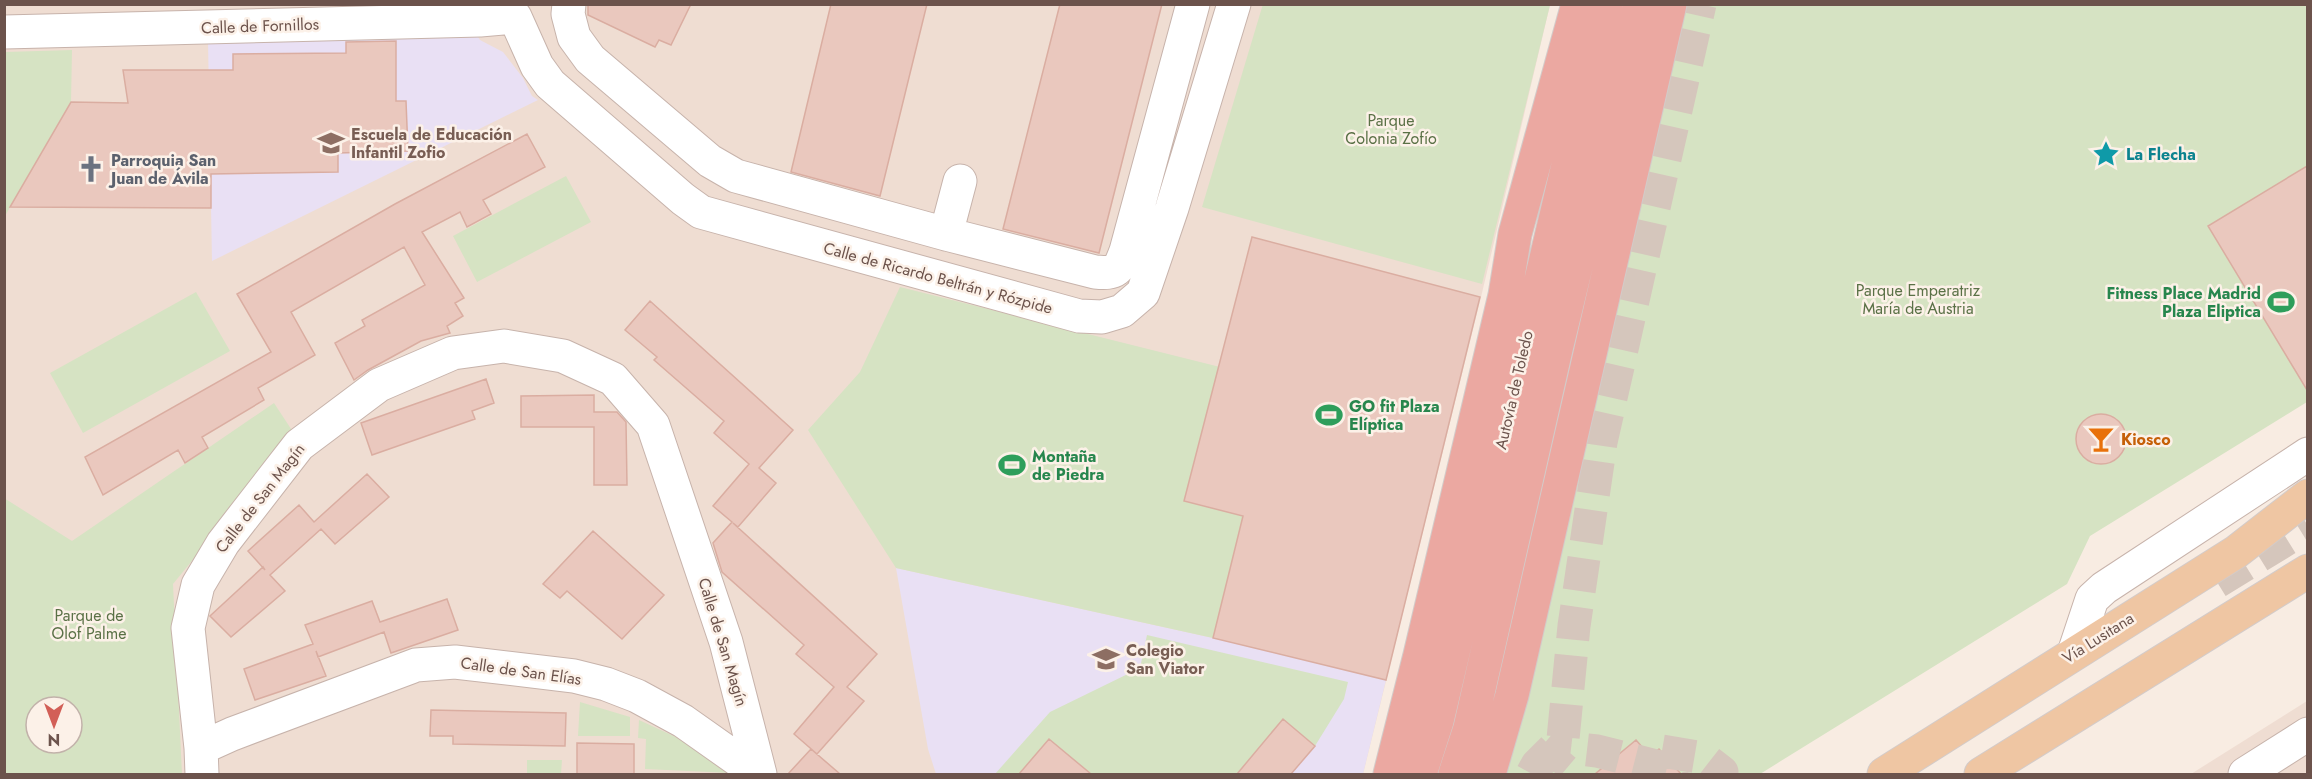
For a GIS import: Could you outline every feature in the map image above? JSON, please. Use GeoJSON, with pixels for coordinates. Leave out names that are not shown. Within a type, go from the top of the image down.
{"type":"FeatureCollection","features":[{"type":"Feature","properties":{"kind":"highway"},"geometry":{"type":"LineString","coordinates":[[1390,774],[1502,307],[1515,234],[1578,4]]}},
{"type":"Feature","properties":{"kind":"highway","name":"Autovía de Toledo"},"geometry":{"type":"LineString","coordinates":[[1420,774],[1437,721],[1606,4]]}},
{"type":"Feature","properties":{"kind":"highway","name":"Autovía de Toledo"},"geometry":{"type":"LineString","coordinates":[[1455,774],[1470,728],[1559,338],[1640,4]]}},
{"type":"Feature","properties":{"kind":"highway"},"geometry":{"type":"LineString","coordinates":[[1489,774],[1512,695],[1670,4]]}},
{"type":"Feature","properties":{"kind":"main road","name":"Vía Lusitana"},"geometry":{"type":"LineString","coordinates":[[1884,774],[2236,552],[2307,496]]}},
{"type":"Feature","properties":{"kind":"main road"},"geometry":{"type":"LineString","coordinates":[[1981,774],[2307,571]]}},
{"type":"Feature","properties":{"kind":"street"},"geometry":{"type":"LineString","coordinates":[[569,4],[568,14],[574,37],[590,59],[710,161],[736,176],[946,234],[1109,274],[1120,268],[1130,240],[1193,4]]}},
{"type":"Feature","properties":{"kind":"street","name":"Calle de Ricardo Beltrán y Rózpide"},"geometry":{"type":"LineString","coordinates":[[515,11],[537,66],[550,84],[682,199],[701,212],[1078,316],[1102,317],[1122,311],[1143,294],[1234,4]]}},
{"type":"Feature","properties":{"kind":"street","name":"Calle de Fornillos"},"geometry":{"type":"LineString","coordinates":[[4,32],[92,17],[480,20],[515,11]]}},
{"type":"Feature","properties":{"kind":"street"},"geometry":{"type":"LineString","coordinates":[[682,199],[710,161]]}},
{"type":"Feature","properties":{"kind":"street"},"geometry":{"type":"LineString","coordinates":[[946,234],[960,181]]}},
{"type":"Feature","properties":{"kind":"street","name":"Calle de San Magín"},"geometry":{"type":"LineString","coordinates":[[202,761],[188,628],[198,585],[230,534],[299,445],[379,385],[453,353],[504,346],[563,356],[614,379],[653,425],[726,642],[759,774]]}},
{"type":"Feature","properties":{"kind":"street"},"geometry":{"type":"LineString","coordinates":[[2074,653],[2092,599],[2103,588],[2307,453]]}},
{"type":"Feature","properties":{"kind":"street"},"geometry":{"type":"LineString","coordinates":[[2236,552],[2307,516]]}},
{"type":"Feature","properties":{"kind":"street","name":"Calle de San Elías"},"geometry":{"type":"LineString","coordinates":[[202,761],[232,734],[416,665],[455,662],[574,676],[606,684],[637,696],[683,721],[759,774]]}},
{"type":"Feature","properties":{"kind":"street"},"geometry":{"type":"LineString","coordinates":[[2245,774],[2307,734]]}},
{"type":"Feature","properties":{"kind":"shaded area"},"geometry":{"type":"Polygon","coordinates":[[[5,5],[1550,5],[1482,293],[1363,774],[5,774],[5,5]]]}},
{"type":"Feature","properties":{"kind":"shaded area","name":"Escuela de Educación Infantil Zofio"},"geometry":{"type":"Polygon","coordinates":[[[396,37],[396,39],[478,37],[503,52],[523,78],[532,96],[538,100],[212,261],[208,41],[396,37]]]}},
{"type":"Feature","properties":{"kind":"shaded area","name":"Colegio San Viator"},"geometry":{"type":"Polygon","coordinates":[[[896,568],[1213,638],[1386,680],[1363,774],[936,774],[928,749],[896,568]]]}},
{"type":"Feature","properties":{"kind":"shaded area"},"geometry":{"type":"Polygon","coordinates":[[[2307,701],[2307,774],[2191,774],[2307,701]]]}},
{"type":"Feature","properties":{"kind":"green space","name":"Parque Colonia Zofío"},"geometry":{"type":"Polygon","coordinates":[[[1263,4],[1550,5],[1482,284],[1202,207],[1263,4]]]}},
{"type":"Feature","properties":{"kind":"green space","name":"Parque Emperatriz María de Austria"},"geometry":{"type":"Polygon","coordinates":[[[1678,5],[2307,5],[2307,402],[2090,536],[2067,584],[1760,774],[1681,774],[1659,749],[1650,756],[1636,740],[1595,774],[1501,774],[1678,5]]]}},
{"type":"Feature","properties":{"kind":"green space"},"geometry":{"type":"Polygon","coordinates":[[[72,50],[71,102],[5,216],[5,52],[72,50]]]}},
{"type":"Feature","properties":{"kind":"green space"},"geometry":{"type":"Polygon","coordinates":[[[566,176],[591,222],[477,282],[453,236],[566,176]]]}},
{"type":"Feature","properties":{"kind":"green space","name":"Montaña de Piedra"},"geometry":{"type":"Polygon","coordinates":[[[900,287],[1220,367],[1184,501],[1243,516],[1213,638],[896,568],[808,430],[860,372],[900,287]]]}},
{"type":"Feature","properties":{"kind":"green space"},"geometry":{"type":"Polygon","coordinates":[[[196,292],[230,351],[83,433],[50,373],[196,292]]]}},
{"type":"Feature","properties":{"kind":"green space","name":"Parque de Olof Palme"},"geometry":{"type":"Polygon","coordinates":[[[274,403],[295,435],[173,584],[182,774],[5,774],[4,498],[72,541],[274,403]]]}},
{"type":"Feature","properties":{"kind":"green space"},"geometry":{"type":"Polygon","coordinates":[[[1147,635],[1348,682],[1344,699],[1315,746],[1283,719],[1237,774],[1091,774],[1049,739],[1019,774],[995,774],[1050,712],[1140,668],[1147,635]]]}},
{"type":"Feature","properties":{"kind":"green space"},"geometry":{"type":"Polygon","coordinates":[[[580,702],[630,717],[630,736],[578,736],[580,702]]]}},
{"type":"Feature","properties":{"kind":"green space"},"geometry":{"type":"Polygon","coordinates":[[[639,720],[691,744],[731,773],[645,769],[646,739],[638,738],[639,720]]]}},
{"type":"Feature","properties":{"kind":"green space"},"geometry":{"type":"Polygon","coordinates":[[[527,760],[562,760],[561,774],[527,774],[527,760]]]}},
{"type":"Feature","properties":{"kind":"building"},"geometry":{"type":"Polygon","coordinates":[[[588,4],[691,4],[671,45],[659,40],[655,47],[588,15],[588,4]]]}},
{"type":"Feature","properties":{"kind":"building"},"geometry":{"type":"Polygon","coordinates":[[[831,4],[927,4],[880,196],[791,172],[831,4]]]}},
{"type":"Feature","properties":{"kind":"building"},"geometry":{"type":"Polygon","coordinates":[[[1060,4],[1162,4],[1099,253],[1003,229],[1060,4]]]}},
{"type":"Feature","properties":{"kind":"building"},"geometry":{"type":"Polygon","coordinates":[[[396,41],[396,101],[406,101],[408,151],[338,153],[338,172],[211,174],[211,208],[10,207],[71,102],[128,103],[123,70],[233,70],[233,54],[346,53],[346,42],[396,41]]]}},
{"type":"Feature","properties":{"kind":"building"},"geometry":{"type":"Polygon","coordinates":[[[527,134],[545,167],[483,200],[491,214],[467,227],[460,212],[422,232],[464,298],[455,303],[463,316],[447,326],[450,333],[421,341],[354,380],[335,343],[365,326],[362,320],[425,285],[404,247],[291,312],[315,355],[258,388],[264,400],[202,437],[208,448],[185,463],[178,450],[103,495],[85,457],[271,352],[237,294],[395,204],[527,134]]]}},
{"type":"Feature","properties":{"kind":"building","name":"Fitness Place Madrid Plaza Eliptica"},"geometry":{"type":"Polygon","coordinates":[[[2307,166],[2307,390],[2208,226],[2307,166]]]}},
{"type":"Feature","properties":{"kind":"building","name":"GO fit Plaza Elíptica"},"geometry":{"type":"Polygon","coordinates":[[[1252,237],[1480,297],[1386,680],[1213,638],[1243,516],[1184,501],[1252,237]]]}},
{"type":"Feature","properties":{"kind":"building"},"geometry":{"type":"Polygon","coordinates":[[[650,301],[793,430],[759,468],[776,483],[738,527],[733,523],[877,654],[847,687],[864,701],[817,754],[794,734],[834,687],[796,654],[804,645],[722,572],[713,543],[732,522],[713,506],[749,464],[714,433],[724,421],[654,360],[657,357],[625,330],[650,301]]]}},
{"type":"Feature","properties":{"kind":"building"},"geometry":{"type":"Polygon","coordinates":[[[486,379],[494,403],[472,411],[475,419],[372,455],[361,423],[486,379]]]}},
{"type":"Feature","properties":{"kind":"building"},"geometry":{"type":"Polygon","coordinates":[[[594,395],[594,412],[617,412],[626,422],[627,485],[594,485],[594,427],[521,427],[521,396],[594,395]]]}},
{"type":"Feature","properties":{"kind":"building","name":"Kiosco"},"geometry":{"type":"Polygon","coordinates":[[[2096,414],[2106,414],[2119,421],[2126,434],[2126,444],[2119,457],[2106,464],[2096,464],[2087,460],[2080,453],[2076,444],[2076,434],[2080,425],[2087,418],[2096,414]]]}},
{"type":"Feature","properties":{"kind":"building"},"geometry":{"type":"Polygon","coordinates":[[[367,474],[389,497],[335,544],[321,529],[270,575],[285,591],[231,637],[210,616],[263,567],[248,551],[299,505],[314,522],[367,474]]]}},
{"type":"Feature","properties":{"kind":"building"},"geometry":{"type":"Polygon","coordinates":[[[593,531],[664,595],[622,639],[567,591],[560,598],[543,584],[593,531]]]}},
{"type":"Feature","properties":{"kind":"building"},"geometry":{"type":"Polygon","coordinates":[[[447,599],[458,630],[391,653],[384,632],[318,657],[326,676],[255,700],[244,669],[313,644],[305,625],[372,601],[380,622],[447,599]]]}},
{"type":"Feature","properties":{"kind":"building"},"geometry":{"type":"Polygon","coordinates":[[[431,710],[566,713],[565,746],[453,744],[453,736],[430,736],[431,710]]]}},
{"type":"Feature","properties":{"kind":"building"},"geometry":{"type":"Polygon","coordinates":[[[1283,719],[1315,746],[1291,774],[1237,774],[1283,719]]]}},
{"type":"Feature","properties":{"kind":"building"},"geometry":{"type":"Polygon","coordinates":[[[1049,739],[1091,774],[1019,774],[1049,739]]]}},
{"type":"Feature","properties":{"kind":"building"},"geometry":{"type":"Polygon","coordinates":[[[1636,740],[1650,756],[1659,749],[1681,774],[1595,774],[1636,740]]]}},
{"type":"Feature","properties":{"kind":"building"},"geometry":{"type":"Polygon","coordinates":[[[577,743],[634,744],[634,774],[577,774],[577,743]]]}},
{"type":"Feature","properties":{"kind":"building"},"geometry":{"type":"Polygon","coordinates":[[[811,749],[840,774],[788,774],[811,749]]]}},
{"type":"Feature","properties":{"kind":"tunnel"},"geometry":{"type":"LineString","coordinates":[[1532,774],[1537,765],[1563,739],[1574,626],[1601,442],[1700,4]]}},
{"type":"Feature","properties":{"kind":"tunnel"},"geometry":{"type":"LineString","coordinates":[[2217,582],[2308,526]]}},
{"type":"Feature","properties":{"kind":"tunnel"},"geometry":{"type":"LineString","coordinates":[[1547,766],[1563,747],[1597,751],[1688,774]]}},
{"type":"Feature","properties":{"kind":"tunnel"},"geometry":{"type":"LineString","coordinates":[[1662,751],[1704,758],[1722,772],[1721,774]]}},
{"type":"Feature","properties":{"kind":"place","name":"Escuela de Educación Infantil Zofio"},"geometry":{"type":"Point","coordinates":[331,143]}},
{"type":"Feature","properties":{"kind":"place","name":"La Flecha"},"geometry":{"type":"Point","coordinates":[2106,154]}},
{"type":"Feature","properties":{"kind":"place","name":"Parroquia San Juan de Ávila"},"geometry":{"type":"Point","coordinates":[91,169]}},
{"type":"Feature","properties":{"kind":"place","name":"Fitness Place Madrid Plaza Eliptica"},"geometry":{"type":"Point","coordinates":[2281,302]}},
{"type":"Feature","properties":{"kind":"place","name":"GO fit Plaza Elíptica"},"geometry":{"type":"Point","coordinates":[1329,415]}},
{"type":"Feature","properties":{"kind":"place","name":"Kiosco"},"geometry":{"type":"Point","coordinates":[2101,439]}},
{"type":"Feature","properties":{"kind":"place","name":"Montaña de Piedra"},"geometry":{"type":"Point","coordinates":[1012,465]}},
{"type":"Feature","properties":{"kind":"place","name":"Colegio San Viator"},"geometry":{"type":"Point","coordinates":[1106,659]}}]}
